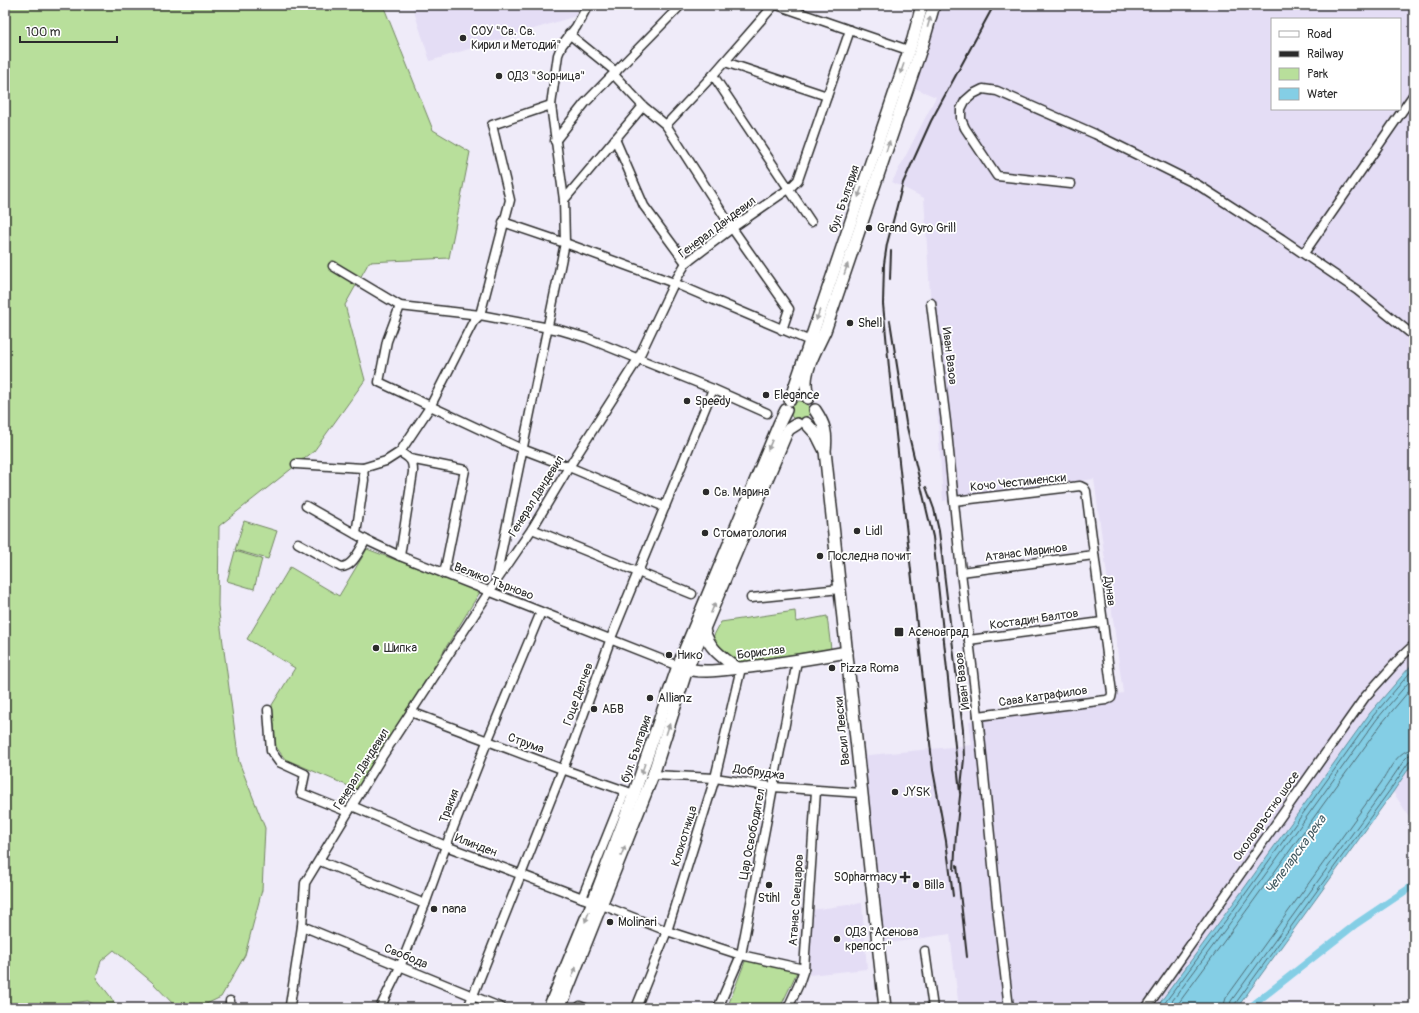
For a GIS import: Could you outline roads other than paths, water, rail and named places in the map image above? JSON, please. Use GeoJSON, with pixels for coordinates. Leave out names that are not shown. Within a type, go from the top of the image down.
{"type":"FeatureCollection","features":[{"type":"Feature","properties":{"kind":"main road","name":"бул. България"},"geometry":{"type":"LineString","coordinates":[[560,1008],[597,903],[630,793],[683,668],[779,424],[788,405],[913,39],[922,5]]}},
{"type":"Feature","properties":{"kind":"main road","name":"бул. България"},"geometry":{"type":"LineString","coordinates":[[808,398],[806,381],[808,371],[825,331],[923,43],[934,5]]}},
{"type":"Feature","properties":{"kind":"main road"},"geometry":{"type":"LineString","coordinates":[[796,396],[804,396],[808,398],[814,405],[815,410],[812,418],[801,423],[793,422],[788,418],[788,405],[796,396]]}},
{"type":"Feature","properties":{"kind":"main road","name":"Васил Левски"},"geometry":{"type":"LineString","coordinates":[[815,410],[823,423],[826,436],[825,452],[885,1008]]}},
{"type":"Feature","properties":{"kind":"main road","name":"бул. България"},"geometry":{"type":"LineString","coordinates":[[549,1008],[653,775],[683,668],[704,630],[786,434],[789,429],[801,423]]}},
{"type":"Feature","properties":{"kind":"main road","name":"Васил Левски"},"geometry":{"type":"LineString","coordinates":[[801,423],[817,434],[825,452]]}},
{"type":"Feature","properties":{"kind":"main road"},"geometry":{"type":"LineString","coordinates":[[704,630],[707,640],[716,652],[739,668]]}},
{"type":"Feature","properties":{"kind":"main road","name":"Борислав"},"geometry":{"type":"LineString","coordinates":[[683,668],[703,671],[739,668],[797,661],[847,652]]}},
{"type":"Feature","properties":{"kind":"street"},"geometry":{"type":"LineString","coordinates":[[495,583],[565,243],[564,200],[551,105],[558,55],[562,45],[576,27],[588,5]]}},
{"type":"Feature","properties":{"kind":"street"},"geometry":{"type":"LineString","coordinates":[[555,141],[585,103],[681,5]]}},
{"type":"Feature","properties":{"kind":"street"},"geometry":{"type":"LineString","coordinates":[[666,125],[776,5],[908,50]]}},
{"type":"Feature","properties":{"kind":"street","name":"Генерал Дандевил"},"geometry":{"type":"LineString","coordinates":[[290,1008],[302,926],[305,883],[320,861],[350,809],[410,712],[489,591],[532,529],[569,466],[638,359],[686,262],[790,188],[798,180],[850,30]]}},
{"type":"Feature","properties":{"kind":"street"},"geometry":{"type":"LineString","coordinates":[[570,34],[615,74],[643,106],[666,125],[732,228],[789,309],[782,330]]}},
{"type":"Feature","properties":{"kind":"street"},"geometry":{"type":"LineString","coordinates":[[725,62],[828,96]]}},
{"type":"Feature","properties":{"kind":"street"},"geometry":{"type":"LineString","coordinates":[[713,75],[790,188],[811,222]]}},
{"type":"Feature","properties":{"kind":"street"},"geometry":{"type":"LineString","coordinates":[[1070,184],[997,176],[965,128],[961,119],[961,109],[965,101],[973,94],[983,89],[997,92],[1095,134],[1198,185],[1304,253],[1365,296],[1414,336]]}},
{"type":"Feature","properties":{"kind":"street"},"geometry":{"type":"LineString","coordinates":[[1304,253],[1414,94]]}},
{"type":"Feature","properties":{"kind":"street"},"geometry":{"type":"LineString","coordinates":[[296,464],[363,468],[386,461],[400,452],[430,407],[473,322],[480,315],[503,222],[510,200],[492,125],[551,105]]}},
{"type":"Feature","properties":{"kind":"street"},"geometry":{"type":"LineString","coordinates":[[564,200],[643,106]]}},
{"type":"Feature","properties":{"kind":"street"},"geometry":{"type":"LineString","coordinates":[[615,139],[644,206],[686,262]]}},
{"type":"Feature","properties":{"kind":"street"},"geometry":{"type":"LineString","coordinates":[[503,222],[565,243],[674,284],[810,341]]}},
{"type":"Feature","properties":{"kind":"street"},"geometry":{"type":"LineString","coordinates":[[333,266],[400,306],[480,315],[560,330],[587,338],[713,389],[766,413]]}},
{"type":"Feature","properties":{"kind":"street","name":"Иван Вазов"},"geometry":{"type":"LineString","coordinates":[[931,303],[946,422],[1009,1008]]}},
{"type":"Feature","properties":{"kind":"street"},"geometry":{"type":"LineString","coordinates":[[400,306],[387,341],[379,382],[522,449],[569,466],[665,508]]}},
{"type":"Feature","properties":{"kind":"street","name":"Гоце Делчев"},"geometry":{"type":"LineString","coordinates":[[468,1008],[562,769],[611,638],[639,573],[713,389]]}},
{"type":"Feature","properties":{"kind":"street"},"geometry":{"type":"LineString","coordinates":[[400,452],[410,459],[465,470],[444,574]]}},
{"type":"Feature","properties":{"kind":"street"},"geometry":{"type":"LineString","coordinates":[[400,556],[413,472],[413,463],[410,459]]}},
{"type":"Feature","properties":{"kind":"street"},"geometry":{"type":"LineString","coordinates":[[356,534],[364,480],[363,468]]}},
{"type":"Feature","properties":{"kind":"street","name":"Кочо Честименски"},"geometry":{"type":"LineString","coordinates":[[954,501],[1080,486],[1084,488]]}},
{"type":"Feature","properties":{"kind":"street","name":"Дунав"},"geometry":{"type":"LineString","coordinates":[[1084,488],[1086,491],[1112,694],[1111,698]]}},
{"type":"Feature","properties":{"kind":"street","name":"Велико Търново"},"geometry":{"type":"LineString","coordinates":[[306,506],[366,540],[400,556],[611,638],[683,668]]}},
{"type":"Feature","properties":{"kind":"street"},"geometry":{"type":"LineString","coordinates":[[532,529],[692,594]]}},
{"type":"Feature","properties":{"kind":"street"},"geometry":{"type":"LineString","coordinates":[[298,543],[341,568],[344,568],[348,566],[366,540]]}},
{"type":"Feature","properties":{"kind":"street"},"geometry":{"type":"LineString","coordinates":[[503,543],[505,550],[509,552],[516,551]]}},
{"type":"Feature","properties":{"kind":"street","name":"Атанас Маринов"},"geometry":{"type":"LineString","coordinates":[[961,572],[1094,555]]}},
{"type":"Feature","properties":{"kind":"street"},"geometry":{"type":"LineString","coordinates":[[751,598],[840,589]]}},
{"type":"Feature","properties":{"kind":"street","name":"Тракия"},"geometry":{"type":"LineString","coordinates":[[380,1008],[400,967],[487,742],[541,612]]}},
{"type":"Feature","properties":{"kind":"street","name":"Костадин Балтов"},"geometry":{"type":"LineString","coordinates":[[969,640],[1102,622]]}},
{"type":"Feature","properties":{"kind":"street","name":"Околовръстно шосе"},"geometry":{"type":"LineString","coordinates":[[1146,1008],[1365,697],[1414,645]]}},
{"type":"Feature","properties":{"kind":"street","name":"Цар Освободител"},"geometry":{"type":"LineString","coordinates":[[718,1008],[741,955],[797,661]]}},
{"type":"Feature","properties":{"kind":"street","name":"Клокотница"},"geometry":{"type":"LineString","coordinates":[[636,1008],[667,931],[715,778],[739,668]]}},
{"type":"Feature","properties":{"kind":"street","name":"Сава Катрафилов"},"geometry":{"type":"LineString","coordinates":[[978,716],[1106,700],[1111,698]]}},
{"type":"Feature","properties":{"kind":"street","name":"Илинден"},"geometry":{"type":"LineString","coordinates":[[268,710],[271,751],[278,762],[305,774],[300,793],[350,809],[667,931],[741,955],[804,969]]}},
{"type":"Feature","properties":{"kind":"street","name":"Струма"},"geometry":{"type":"LineString","coordinates":[[410,712],[487,742],[630,793]]}},
{"type":"Feature","properties":{"kind":"street","name":"Добруджа"},"geometry":{"type":"LineString","coordinates":[[653,775],[715,778],[773,788],[862,793]]}},
{"type":"Feature","properties":{"kind":"street","name":"Атанас Свещаров"},"geometry":{"type":"LineString","coordinates":[[788,1008],[804,969],[816,791]]}},
{"type":"Feature","properties":{"kind":"street"},"geometry":{"type":"LineString","coordinates":[[582,898],[630,793]]}},
{"type":"Feature","properties":{"kind":"street"},"geometry":{"type":"LineString","coordinates":[[320,861],[425,904]]}},
{"type":"Feature","properties":{"kind":"street","name":"Свобода"},"geometry":{"type":"LineString","coordinates":[[302,926],[502,1008]]}},
{"type":"Feature","properties":{"kind":"street"},"geometry":{"type":"LineString","coordinates":[[925,951],[933,1008]]}},
{"type":"Feature","properties":{"kind":"water","name":"Чепеларска река"},"geometry":{"type":"Polygon","coordinates":[[[1414,662],[1414,761],[1237,1008],[1156,1008],[1370,713],[1414,662]]]}},
{"type":"Feature","properties":{"kind":"waterway"},"geometry":{"type":"LineString","coordinates":[[1249,1008],[1356,924],[1414,885]]}},
{"type":"Feature","properties":{"kind":"railway"},"geometry":{"type":"LineString","coordinates":[[953,896],[946,841],[933,770],[891,389],[883,304],[884,264],[887,244],[903,183],[931,121],[994,5]]}},
{"type":"Feature","properties":{"kind":"railway"},"geometry":{"type":"LineString","coordinates":[[890,279],[891,251]]}},
{"type":"Feature","properties":{"kind":"railway"},"geometry":{"type":"LineString","coordinates":[[890,321],[906,423],[933,537],[960,793]]}},
{"type":"Feature","properties":{"kind":"railway"},"geometry":{"type":"LineString","coordinates":[[926,487],[934,509],[939,531],[963,730],[964,759],[956,833],[954,870]]}},
{"type":"Feature","properties":{"kind":"railway"},"geometry":{"type":"LineString","coordinates":[[957,865],[967,957]]}},
{"type":"Feature","properties":{"kind":"place","name":"СОУ \"Св. Св. Кирил и Методий\""},"geometry":{"type":"Point","coordinates":[463,38]}},
{"type":"Feature","properties":{"kind":"place","name":"ОДЗ \"Зорница\""},"geometry":{"type":"Point","coordinates":[499,76]}},
{"type":"Feature","properties":{"kind":"place","name":"Grand Gyro Grill"},"geometry":{"type":"Point","coordinates":[869,228]}},
{"type":"Feature","properties":{"kind":"place","name":"Shell"},"geometry":{"type":"Point","coordinates":[850,323]}},
{"type":"Feature","properties":{"kind":"place","name":"Elegance"},"geometry":{"type":"Point","coordinates":[766,395]}},
{"type":"Feature","properties":{"kind":"place","name":"Speedy"},"geometry":{"type":"Point","coordinates":[687,401]}},
{"type":"Feature","properties":{"kind":"place","name":"Св. Марина"},"geometry":{"type":"Point","coordinates":[706,492]}},
{"type":"Feature","properties":{"kind":"place","name":"Lidl"},"geometry":{"type":"Point","coordinates":[857,531]}},
{"type":"Feature","properties":{"kind":"place","name":"Стоматология"},"geometry":{"type":"Point","coordinates":[705,533]}},
{"type":"Feature","properties":{"kind":"place","name":"Последна почит"},"geometry":{"type":"Point","coordinates":[820,556]}},
{"type":"Feature","properties":{"kind":"place","name":"Асеновград"},"geometry":{"type":"Point","coordinates":[899,632]}},
{"type":"Feature","properties":{"kind":"place","name":"Шипка"},"geometry":{"type":"Point","coordinates":[376,648]}},
{"type":"Feature","properties":{"kind":"place","name":"Нико"},"geometry":{"type":"Point","coordinates":[669,655]}},
{"type":"Feature","properties":{"kind":"place","name":"Pizza Roma"},"geometry":{"type":"Point","coordinates":[832,668]}},
{"type":"Feature","properties":{"kind":"place","name":"Allianz"},"geometry":{"type":"Point","coordinates":[650,698]}},
{"type":"Feature","properties":{"kind":"place","name":"АБВ"},"geometry":{"type":"Point","coordinates":[594,709]}},
{"type":"Feature","properties":{"kind":"place","name":"JYSK"},"geometry":{"type":"Point","coordinates":[895,792]}},
{"type":"Feature","properties":{"kind":"place","name":"SOpharmacy"},"geometry":{"type":"Point","coordinates":[905,877]}},
{"type":"Feature","properties":{"kind":"place","name":"Stihl"},"geometry":{"type":"Point","coordinates":[769,885]}},
{"type":"Feature","properties":{"kind":"place","name":"Billa"},"geometry":{"type":"Point","coordinates":[916,885]}},
{"type":"Feature","properties":{"kind":"place","name":"nana"},"geometry":{"type":"Point","coordinates":[434,909]}},
{"type":"Feature","properties":{"kind":"place","name":"Molinari"},"geometry":{"type":"Point","coordinates":[610,922]}},
{"type":"Feature","properties":{"kind":"place","name":"ОДЗ \"Асенова крепост\""},"geometry":{"type":"Point","coordinates":[837,939]}}]}
